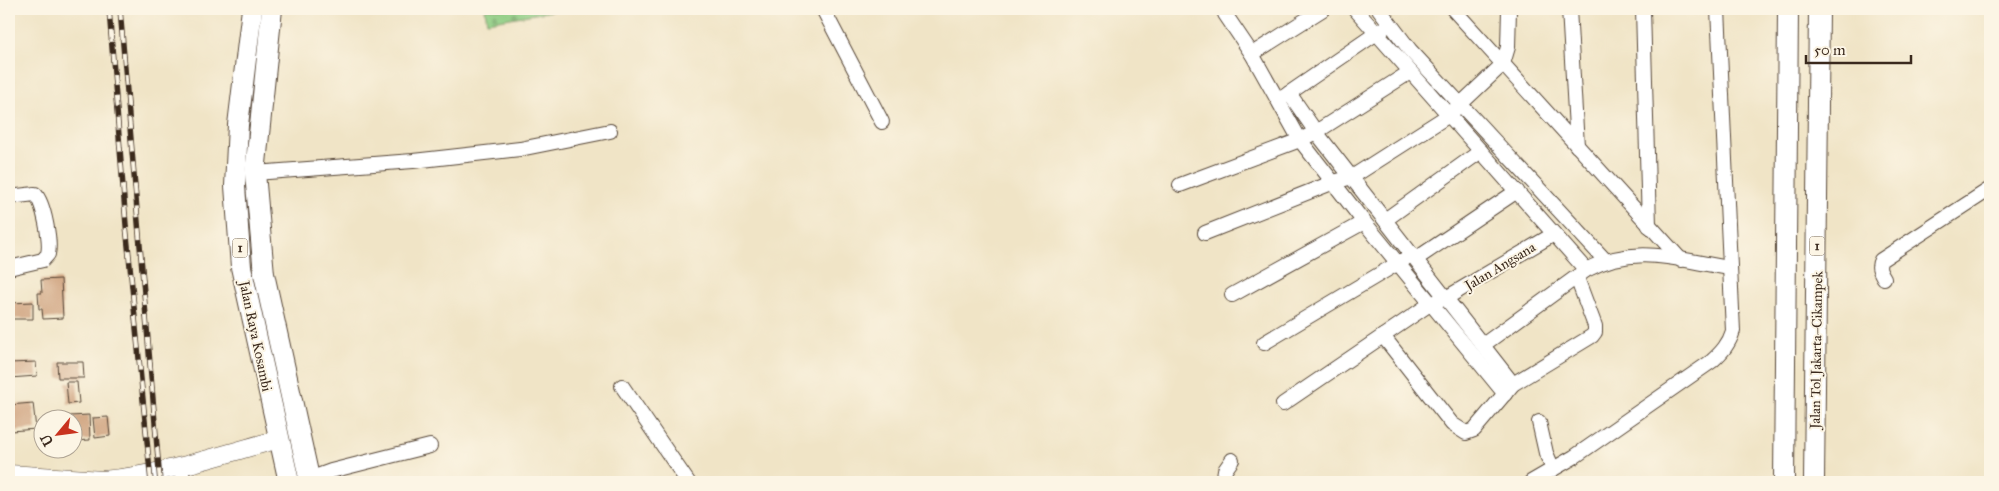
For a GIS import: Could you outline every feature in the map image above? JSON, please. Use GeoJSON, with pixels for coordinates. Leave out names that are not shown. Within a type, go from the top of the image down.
{"type":"FeatureCollection","features":[{"type":"Feature","properties":{"kind":"highway","name":"Jalan Raya Kosambi"},"geometry":{"type":"LineString","coordinates":[[252,9],[238,125],[235,186],[241,267],[279,439],[303,481]]}},
{"type":"Feature","properties":{"kind":"highway","name":"Jalan Raya Kosambi"},"geometry":{"type":"LineString","coordinates":[[272,9],[255,173],[264,274],[303,481]]}},
{"type":"Feature","properties":{"kind":"highway"},"geometry":{"type":"LineString","coordinates":[[1784,482],[1788,9]]}},
{"type":"Feature","properties":{"kind":"highway","name":"Jalan Tol Jakarta–Cikampek"},"geometry":{"type":"LineString","coordinates":[[1814,482],[1819,9]]}},
{"type":"Feature","properties":{"kind":"main road"},"geometry":{"type":"LineString","coordinates":[[9,474],[103,480],[150,474],[182,474],[279,439]]}},
{"type":"Feature","properties":{"kind":"street"},"geometry":{"type":"LineString","coordinates":[[822,9],[882,122]]}},
{"type":"Feature","properties":{"kind":"street"},"geometry":{"type":"LineString","coordinates":[[1252,54],[1323,9]]}},
{"type":"Feature","properties":{"kind":"street"},"geometry":{"type":"LineString","coordinates":[[1355,9],[1554,234],[1582,274],[1595,326],[1595,332],[1592,336],[1509,390],[1474,430],[1466,434],[1452,424],[1383,336]]}},
{"type":"Feature","properties":{"kind":"street"},"geometry":{"type":"LineString","coordinates":[[1379,9],[1410,50],[1605,260]]}},
{"type":"Feature","properties":{"kind":"street"},"geometry":{"type":"LineString","coordinates":[[1453,9],[1681,260]]}},
{"type":"Feature","properties":{"kind":"street"},"geometry":{"type":"LineString","coordinates":[[1205,233],[1334,182],[1352,177],[1449,115],[1503,64],[1508,47],[1509,9]]}},
{"type":"Feature","properties":{"kind":"street"},"geometry":{"type":"LineString","coordinates":[[1569,9],[1577,146]]}},
{"type":"Feature","properties":{"kind":"street"},"geometry":{"type":"LineString","coordinates":[[1643,9],[1649,226]]}},
{"type":"Feature","properties":{"kind":"street"},"geometry":{"type":"LineString","coordinates":[[1531,482],[1712,361],[1725,350],[1733,331],[1718,9]]}},
{"type":"Feature","properties":{"kind":"street"},"geometry":{"type":"LineString","coordinates":[[1225,14],[1252,54],[1300,140],[1430,304],[1509,390]]}},
{"type":"Feature","properties":{"kind":"street"},"geometry":{"type":"LineString","coordinates":[[1278,102],[1390,24]]}},
{"type":"Feature","properties":{"kind":"street"},"geometry":{"type":"LineString","coordinates":[[1180,186],[1300,140],[1316,132],[1410,72]]}},
{"type":"Feature","properties":{"kind":"street"},"geometry":{"type":"LineString","coordinates":[[1289,93],[1316,132],[1483,345],[1509,390]]}},
{"type":"Feature","properties":{"kind":"street"},"geometry":{"type":"LineString","coordinates":[[255,173],[412,162],[520,149],[610,131]]}},
{"type":"Feature","properties":{"kind":"street"},"geometry":{"type":"LineString","coordinates":[[1385,220],[1481,151]]}},
{"type":"Feature","properties":{"kind":"street"},"geometry":{"type":"LineString","coordinates":[[1884,278],[1878,264],[1881,260],[1990,189]]}},
{"type":"Feature","properties":{"kind":"street"},"geometry":{"type":"LineString","coordinates":[[1264,343],[1414,256],[1517,192]]}},
{"type":"Feature","properties":{"kind":"street"},"geometry":{"type":"LineString","coordinates":[[9,197],[35,194],[40,199],[44,213],[48,254],[43,260],[9,268]]}},
{"type":"Feature","properties":{"kind":"street"},"geometry":{"type":"LineString","coordinates":[[1536,213],[1550,201]]}},
{"type":"Feature","properties":{"kind":"street"},"geometry":{"type":"LineString","coordinates":[[1232,295],[1364,222]]}},
{"type":"Feature","properties":{"kind":"street","name":"Jalan Angsana"},"geometry":{"type":"LineString","coordinates":[[1283,404],[1430,304],[1446,298],[1554,234]]}},
{"type":"Feature","properties":{"kind":"street"},"geometry":{"type":"LineString","coordinates":[[1483,345],[1582,274],[1605,260],[1643,254],[1660,255],[1730,268]]}},
{"type":"Feature","properties":{"kind":"street"},"geometry":{"type":"LineString","coordinates":[[622,386],[688,482]]}},
{"type":"Feature","properties":{"kind":"street"},"geometry":{"type":"LineString","coordinates":[[1539,422],[1546,453],[1553,469]]}},
{"type":"Feature","properties":{"kind":"street"},"geometry":{"type":"LineString","coordinates":[[303,481],[331,470],[430,446]]}},
{"type":"Feature","properties":{"kind":"street"},"geometry":{"type":"LineString","coordinates":[[1223,482],[1225,470],[1232,460]]}},
{"type":"Feature","properties":{"kind":"green space"},"geometry":{"type":"Polygon","coordinates":[[[485,9],[558,9],[558,10],[487,22],[485,9]]]}},
{"type":"Feature","properties":{"kind":"building"},"geometry":{"type":"Polygon","coordinates":[[[61,279],[63,318],[43,319],[42,309],[39,309],[38,293],[42,293],[41,280],[61,279]]]}},
{"type":"Feature","properties":{"kind":"building"},"geometry":{"type":"Polygon","coordinates":[[[33,302],[33,319],[9,319],[9,303],[33,302]]]}},
{"type":"Feature","properties":{"kind":"building"},"geometry":{"type":"Polygon","coordinates":[[[36,362],[37,376],[9,378],[9,363],[36,362]]]}},
{"type":"Feature","properties":{"kind":"building"},"geometry":{"type":"Polygon","coordinates":[[[57,362],[83,362],[84,378],[58,378],[57,362]]]}},
{"type":"Feature","properties":{"kind":"building"},"geometry":{"type":"Polygon","coordinates":[[[66,382],[77,382],[79,403],[68,404],[66,382]]]}},
{"type":"Feature","properties":{"kind":"building"},"geometry":{"type":"Polygon","coordinates":[[[33,403],[32,429],[11,431],[9,405],[33,403]]]}},
{"type":"Feature","properties":{"kind":"building"},"geometry":{"type":"Polygon","coordinates":[[[82,415],[89,415],[90,440],[82,440],[82,415]]]}},
{"type":"Feature","properties":{"kind":"building"},"geometry":{"type":"Polygon","coordinates":[[[108,417],[110,436],[95,438],[93,418],[108,417]]]}},
{"type":"Feature","properties":{"kind":"railway"},"geometry":{"type":"LineString","coordinates":[[109,9],[126,225],[151,482]]}},
{"type":"Feature","properties":{"kind":"railway"},"geometry":{"type":"LineString","coordinates":[[120,9],[160,482]]}}]}
